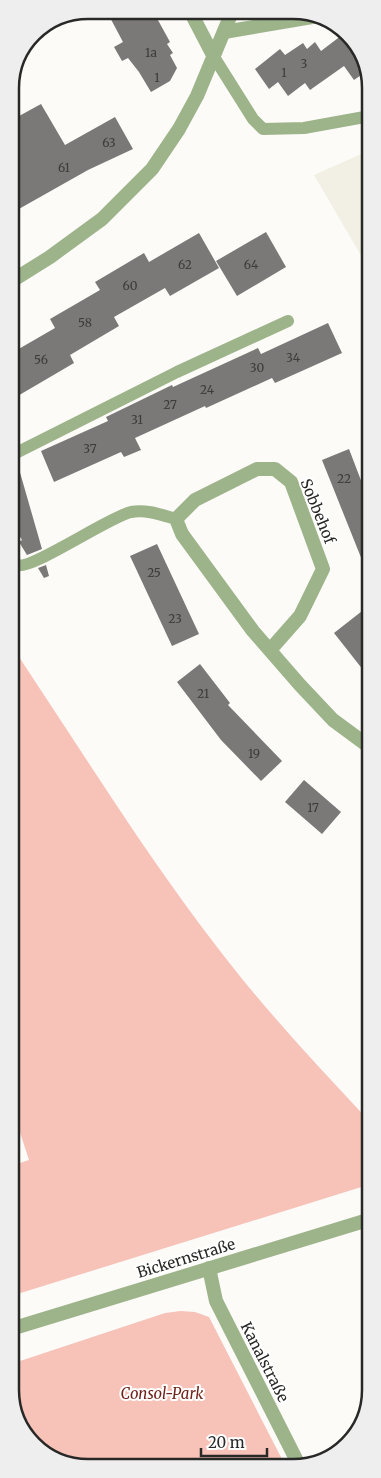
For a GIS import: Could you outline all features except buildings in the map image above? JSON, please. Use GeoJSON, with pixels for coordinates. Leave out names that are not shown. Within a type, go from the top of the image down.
{"type":"FeatureCollection","features":[{"type":"Feature","properties":{"kind":"street"},"geometry":{"type":"LineString","coordinates":[[194,19],[214,57]]}},
{"type":"Feature","properties":{"kind":"street"},"geometry":{"type":"LineString","coordinates":[[19,276],[50,257],[102,219],[152,169],[179,129],[197,96],[229,19]]}},
{"type":"Feature","properties":{"kind":"street"},"geometry":{"type":"LineString","coordinates":[[224,32],[298,19]]}},
{"type":"Feature","properties":{"kind":"street","name":"Sobbehof"},"geometry":{"type":"LineString","coordinates":[[176,519],[195,500],[257,469],[275,469],[291,482],[323,569],[300,616],[270,650]]}},
{"type":"Feature","properties":{"kind":"street"},"geometry":{"type":"LineString","coordinates":[[176,519],[182,534],[253,631],[333,720],[362,743]]}},
{"type":"Feature","properties":{"kind":"street","name":"Bickernstraße"},"geometry":{"type":"LineString","coordinates":[[19,1327],[362,1222]]}},
{"type":"Feature","properties":{"kind":"street","name":"Kanalstraße"},"geometry":{"type":"LineString","coordinates":[[209,1268],[216,1302],[296,1459]]}},
{"type":"Feature","properties":{"kind":"lane"},"geometry":{"type":"LineString","coordinates":[[214,57],[253,119],[263,129],[304,128],[362,117]]}},
{"type":"Feature","properties":{"kind":"lane"},"geometry":{"type":"LineString","coordinates":[[19,451],[177,372],[288,320]]}},
{"type":"Feature","properties":{"kind":"lane"},"geometry":{"type":"LineString","coordinates":[[19,565],[23,566],[56,550],[118,516],[144,511],[176,519]]}},
{"type":"Feature","properties":{"kind":"shaded area"},"geometry":{"type":"Polygon","coordinates":[[[362,154],[362,257],[314,175],[362,154]]]}},
{"type":"Feature","properties":{"kind":"green space"},"geometry":{"type":"Polygon","coordinates":[[[19,656],[92,769],[191,912],[272,1015],[362,1113],[362,1187],[19,1294],[19,1163],[29,1160],[19,1129],[19,656]]]}},
{"type":"Feature","properties":{"kind":"green space","name":"Consol-Park"},"geometry":{"type":"Polygon","coordinates":[[[195,1312],[209,1317],[282,1459],[74,1458],[53,1450],[30,1429],[22,1413],[19,1400],[19,1361],[165,1313],[195,1312]]]}}]}
